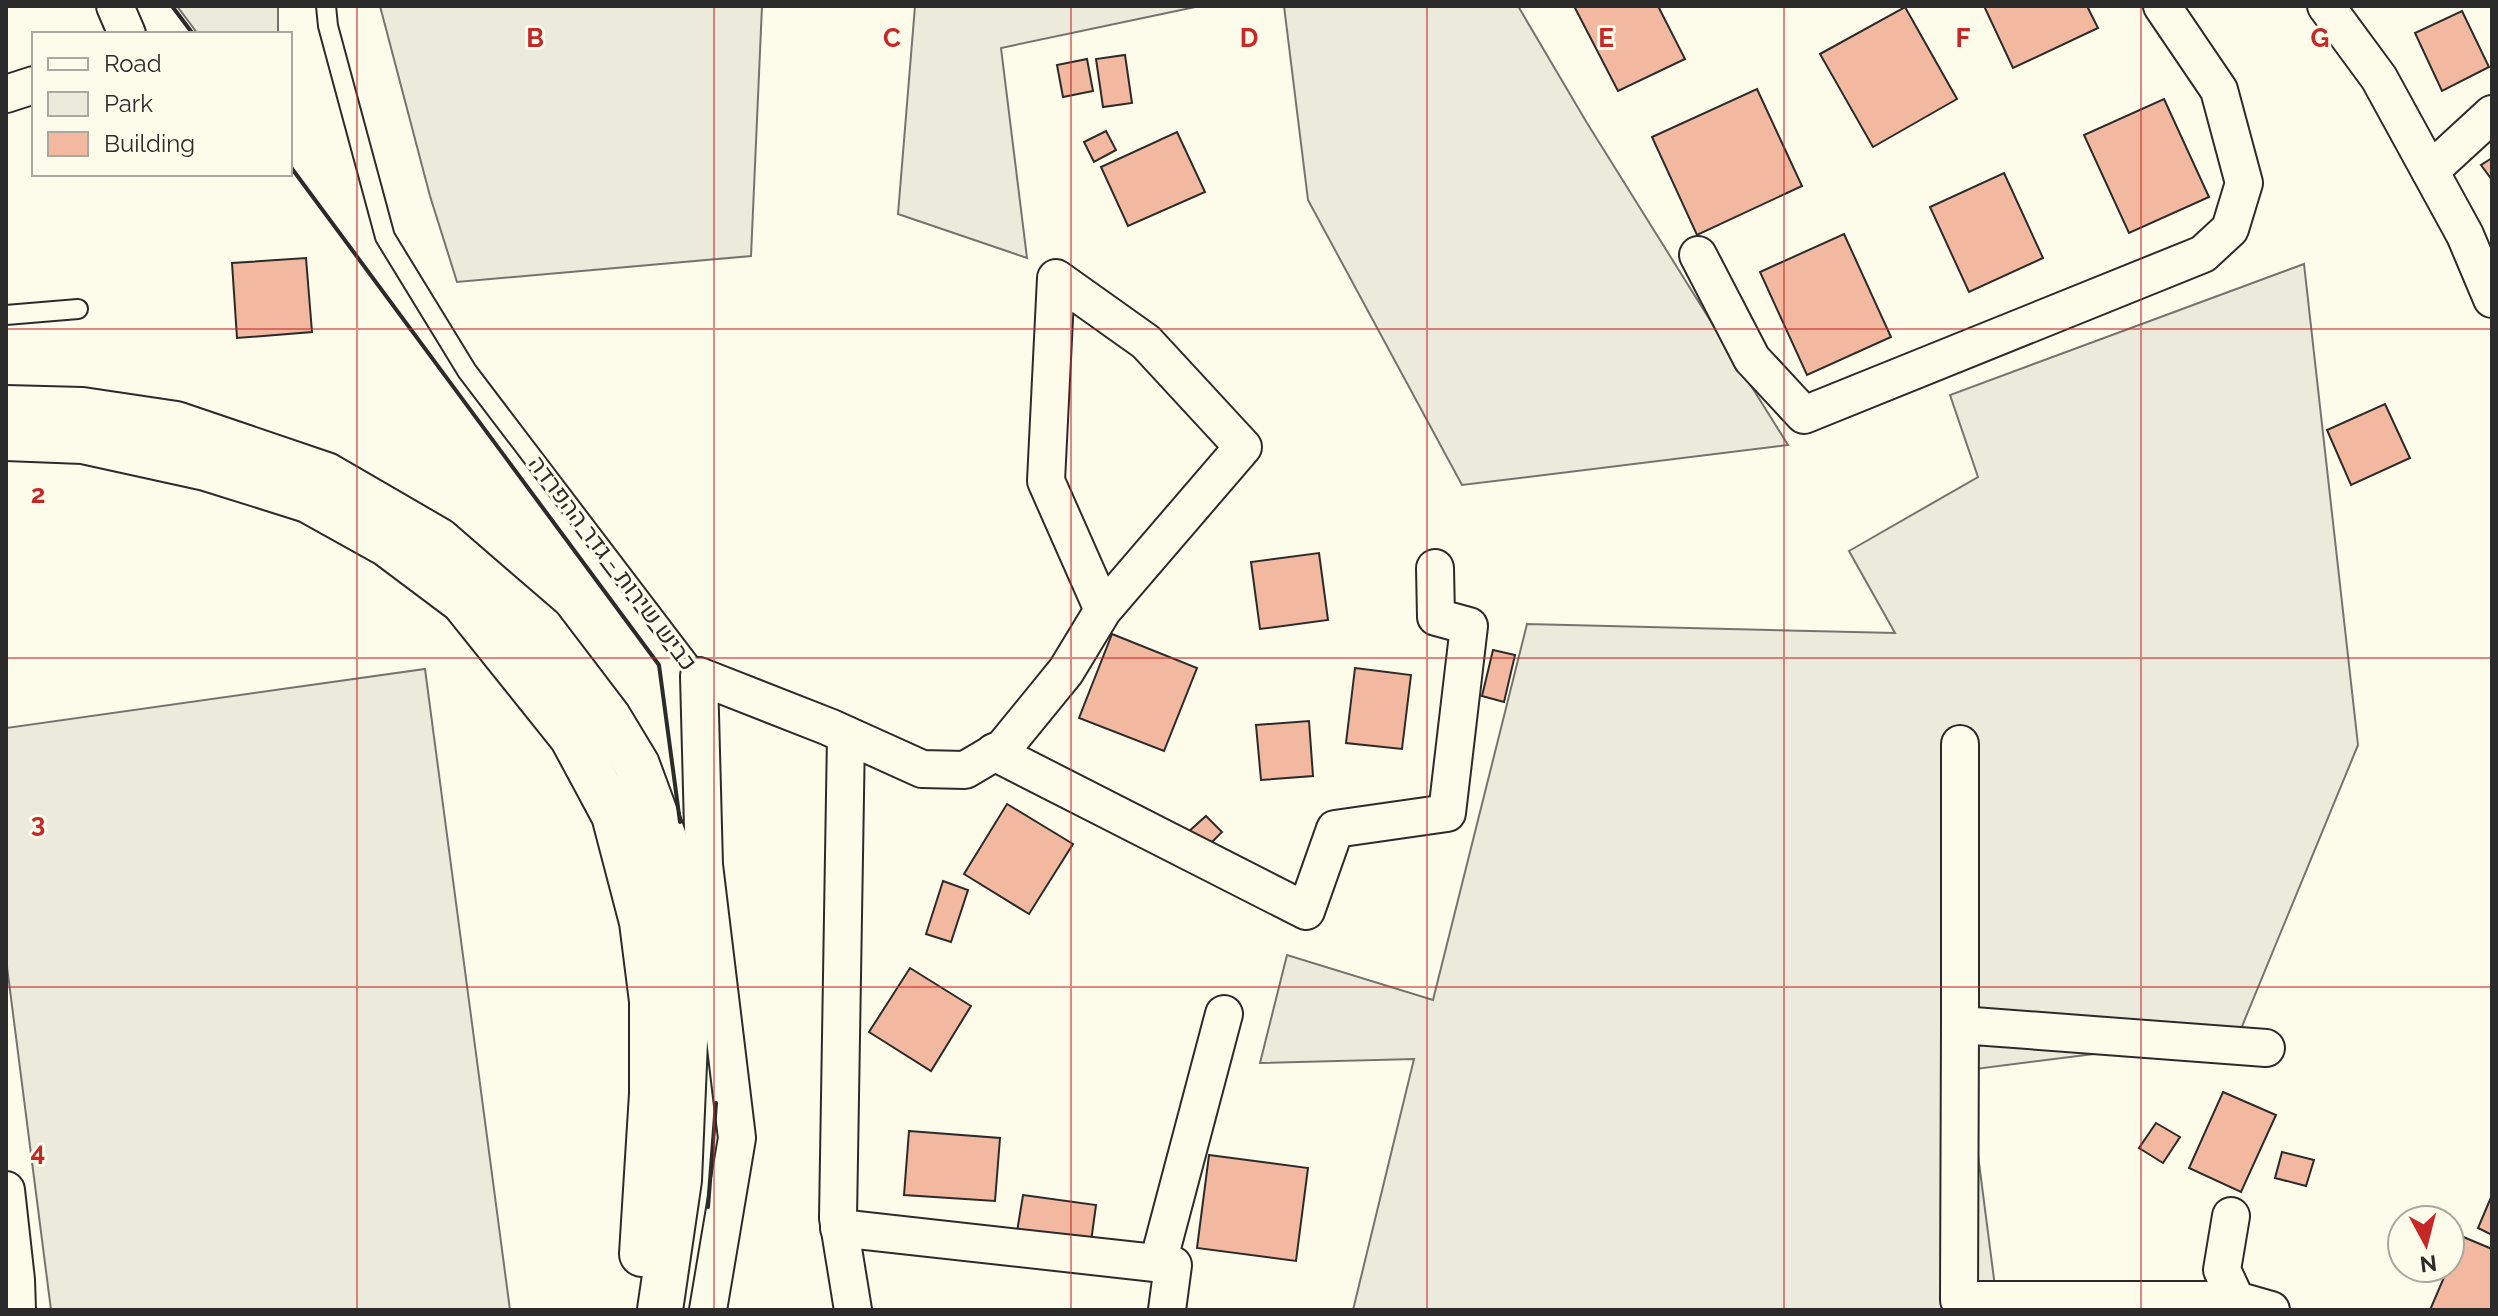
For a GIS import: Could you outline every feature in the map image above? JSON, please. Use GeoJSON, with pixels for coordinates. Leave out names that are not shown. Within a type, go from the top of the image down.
{"type":"FeatureCollection","features":[{"type":"Feature","properties":{"kind":"main road"},"geometry":{"type":"LineString","coordinates":[[6,408],[82,410],[176,424],[326,475],[438,540],[472,569],[541,629],[608,717],[637,765],[664,838],[687,995],[679,1180],[660,1310]]}},
{"type":"Feature","properties":{"kind":"main road"},"geometry":{"type":"LineString","coordinates":[[6,438],[83,441],[206,468],[308,500],[387,544],[463,601],[572,737],[614,815],[642,922],[652,1001],[650,1124],[642,1258],[633,1310]]}},
{"type":"Feature","properties":{"kind":"street"},"geometry":{"type":"LineString","coordinates":[[115,6],[126,32]]}},
{"type":"Feature","properties":{"kind":"street"},"geometry":{"type":"LineString","coordinates":[[1698,255],[1752,359],[1804,415],[2203,254],[2230,229],[2244,183],[2219,90],[2162,6]]}},
{"type":"Feature","properties":{"kind":"street"},"geometry":{"type":"LineString","coordinates":[[2326,6],[2379,78],[2465,235],[2492,299]]}},
{"type":"Feature","properties":{"kind":"street"},"geometry":{"type":"LineString","coordinates":[[6,94],[32,86]]}},
{"type":"Feature","properties":{"kind":"street"},"geometry":{"type":"LineString","coordinates":[[2430,171],[2492,114]]}},
{"type":"Feature","properties":{"kind":"street"},"geometry":{"type":"LineString","coordinates":[[699,676],[922,769],[965,770],[1004,747],[1066,671],[1103,610],[1243,447],[1146,342],[1056,278],[1046,481],[1103,610]]}},
{"type":"Feature","properties":{"kind":"street"},"geometry":{"type":"LineString","coordinates":[[994,752],[1306,911],[1335,829],[1447,813],[1469,626],[1436,617],[1435,568]]}},
{"type":"Feature","properties":{"kind":"street","name":"כביש שירות - גדר ההפרדה"},"geometry":{"type":"LineString","coordinates":[[699,676],[704,865],[737,1138],[708,1310]]}},
{"type":"Feature","properties":{"kind":"street"},"geometry":{"type":"LineString","coordinates":[[846,735],[839,1228],[853,1310]]}},
{"type":"Feature","properties":{"kind":"street"},"geometry":{"type":"LineString","coordinates":[[1960,744],[1959,1300],[2236,1300],[2271,1310]]}},
{"type":"Feature","properties":{"kind":"street"},"geometry":{"type":"LineString","coordinates":[[1158,1263],[1224,1014]]}},
{"type":"Feature","properties":{"kind":"street"},"geometry":{"type":"LineString","coordinates":[[1960,1025],[2266,1048]]}},
{"type":"Feature","properties":{"kind":"street"},"geometry":{"type":"LineString","coordinates":[[6,1190],[17,1310]]}},
{"type":"Feature","properties":{"kind":"street"},"geometry":{"type":"LineString","coordinates":[[2231,1216],[2222,1270],[2236,1300]]}},
{"type":"Feature","properties":{"kind":"street"},"geometry":{"type":"LineString","coordinates":[[839,1228],[1173,1265],[1167,1310]]}},
{"type":"Feature","properties":{"kind":"lane","name":"כביש שירות - גדר ההפרדה"},"geometry":{"type":"LineString","coordinates":[[326,6],[332,40],[385,237],[467,371],[699,676]]}},
{"type":"Feature","properties":{"kind":"lane"},"geometry":{"type":"LineString","coordinates":[[6,315],[78,309]]}},
{"type":"Feature","properties":{"kind":"green space"},"geometry":{"type":"Polygon","coordinates":[[[177,6],[278,6],[278,32],[196,32],[177,6]]]}},
{"type":"Feature","properties":{"kind":"green space"},"geometry":{"type":"Polygon","coordinates":[[[380,6],[762,6],[751,256],[457,282],[430,196],[380,6]]]}},
{"type":"Feature","properties":{"kind":"green space"},"geometry":{"type":"Polygon","coordinates":[[[915,6],[1200,6],[1001,48],[1027,258],[898,214],[915,6]]]}},
{"type":"Feature","properties":{"kind":"green space"},"geometry":{"type":"Polygon","coordinates":[[[1284,6],[1518,6],[1587,123],[1788,445],[1462,485],[1308,200],[1284,6]]]}},
{"type":"Feature","properties":{"kind":"green space"},"geometry":{"type":"Polygon","coordinates":[[[2304,264],[2358,745],[2238,1036],[1967,1070],[1998,1310],[1353,1310],[1414,1059],[1260,1063],[1287,955],[1433,1000],[1527,624],[1895,633],[1849,551],[1978,477],[1950,395],[2304,264]]]}},
{"type":"Feature","properties":{"kind":"green space"},"geometry":{"type":"Polygon","coordinates":[[[425,669],[510,1310],[51,1310],[6,959],[6,728],[425,669]]]}},
{"type":"Feature","properties":{"kind":"building"},"geometry":{"type":"Polygon","coordinates":[[[1574,6],[1658,6],[1685,59],[1618,91],[1574,6]]]}},
{"type":"Feature","properties":{"kind":"building"},"geometry":{"type":"Polygon","coordinates":[[[1984,6],[2087,6],[2098,28],[2013,68],[1984,6]]]}},
{"type":"Feature","properties":{"kind":"building"},"geometry":{"type":"Polygon","coordinates":[[[1905,7],[1957,99],[1873,147],[1820,54],[1905,7]]]}},
{"type":"Feature","properties":{"kind":"building"},"geometry":{"type":"Polygon","coordinates":[[[2462,11],[2489,67],[2442,91],[2415,33],[2462,11]]]}},
{"type":"Feature","properties":{"kind":"building"},"geometry":{"type":"Polygon","coordinates":[[[1125,55],[1132,103],[1103,107],[1096,59],[1125,55]]]}},
{"type":"Feature","properties":{"kind":"building"},"geometry":{"type":"Polygon","coordinates":[[[1087,59],[1093,91],[1063,97],[1057,65],[1087,59]]]}},
{"type":"Feature","properties":{"kind":"building"},"geometry":{"type":"Polygon","coordinates":[[[1757,89],[1802,186],[1697,235],[1652,137],[1757,89]]]}},
{"type":"Feature","properties":{"kind":"building"},"geometry":{"type":"Polygon","coordinates":[[[2164,99],[2209,197],[2129,233],[2084,135],[2164,99]]]}},
{"type":"Feature","properties":{"kind":"building"},"geometry":{"type":"Polygon","coordinates":[[[1106,131],[1116,150],[1094,162],[1084,142],[1106,131]]]}},
{"type":"Feature","properties":{"kind":"building"},"geometry":{"type":"Polygon","coordinates":[[[1177,132],[1205,192],[1128,226],[1101,167],[1177,132]]]}},
{"type":"Feature","properties":{"kind":"building"},"geometry":{"type":"Polygon","coordinates":[[[2492,158],[2492,180],[2481,165],[2492,158]]]}},
{"type":"Feature","properties":{"kind":"building"},"geometry":{"type":"Polygon","coordinates":[[[2004,173],[2043,258],[1969,292],[1930,207],[2004,173]]]}},
{"type":"Feature","properties":{"kind":"building"},"geometry":{"type":"Polygon","coordinates":[[[1844,234],[1891,337],[1807,375],[1760,272],[1844,234]]]}},
{"type":"Feature","properties":{"kind":"building"},"geometry":{"type":"Polygon","coordinates":[[[306,258],[312,332],[237,338],[232,263],[306,258]]]}},
{"type":"Feature","properties":{"kind":"building"},"geometry":{"type":"Polygon","coordinates":[[[2385,404],[2410,458],[2351,485],[2327,430],[2385,404]]]}},
{"type":"Feature","properties":{"kind":"building"},"geometry":{"type":"Polygon","coordinates":[[[1319,553],[1328,620],[1260,629],[1251,562],[1319,553]]]}},
{"type":"Feature","properties":{"kind":"building"},"geometry":{"type":"Polygon","coordinates":[[[1112,634],[1197,668],[1164,751],[1079,718],[1112,634]]]}},
{"type":"Feature","properties":{"kind":"building"},"geometry":{"type":"Polygon","coordinates":[[[1493,650],[1515,655],[1504,702],[1482,696],[1493,650]]]}},
{"type":"Feature","properties":{"kind":"building"},"geometry":{"type":"Polygon","coordinates":[[[1355,668],[1411,675],[1402,749],[1346,743],[1355,668]]]}},
{"type":"Feature","properties":{"kind":"building"},"geometry":{"type":"Polygon","coordinates":[[[1309,721],[1313,776],[1261,780],[1256,725],[1309,721]]]}},
{"type":"Feature","properties":{"kind":"building"},"geometry":{"type":"Polygon","coordinates":[[[1007,804],[1073,844],[1029,914],[964,874],[1007,804]]]}},
{"type":"Feature","properties":{"kind":"building"},"geometry":{"type":"Polygon","coordinates":[[[1206,816],[1222,832],[1204,850],[1187,833],[1206,816]]]}},
{"type":"Feature","properties":{"kind":"building"},"geometry":{"type":"Polygon","coordinates":[[[943,881],[968,890],[951,942],[926,934],[943,881]]]}},
{"type":"Feature","properties":{"kind":"building"},"geometry":{"type":"Polygon","coordinates":[[[910,968],[971,1006],[931,1071],[869,1032],[910,968]]]}},
{"type":"Feature","properties":{"kind":"building"},"geometry":{"type":"Polygon","coordinates":[[[2223,1092],[2276,1115],[2241,1192],[2189,1168],[2223,1092]]]}},
{"type":"Feature","properties":{"kind":"building"},"geometry":{"type":"Polygon","coordinates":[[[2156,1123],[2180,1137],[2163,1163],[2139,1148],[2156,1123]]]}},
{"type":"Feature","properties":{"kind":"building"},"geometry":{"type":"Polygon","coordinates":[[[909,1131],[1000,1138],[995,1201],[904,1195],[909,1131]]]}},
{"type":"Feature","properties":{"kind":"building"},"geometry":{"type":"Polygon","coordinates":[[[2282,1152],[2314,1160],[2306,1186],[2275,1178],[2282,1152]]]}},
{"type":"Feature","properties":{"kind":"building"},"geometry":{"type":"Polygon","coordinates":[[[1209,1155],[1308,1168],[1296,1261],[1197,1248],[1209,1155]]]}},
{"type":"Feature","properties":{"kind":"building"},"geometry":{"type":"Polygon","coordinates":[[[1023,1195],[1096,1205],[1090,1249],[1016,1238],[1023,1195]]]}},
{"type":"Feature","properties":{"kind":"building"},"geometry":{"type":"Polygon","coordinates":[[[2492,1195],[2492,1235],[2478,1228],[2492,1195]]]}},
{"type":"Feature","properties":{"kind":"building"},"geometry":{"type":"Polygon","coordinates":[[[2466,1238],[2492,1249],[2492,1310],[2430,1310],[2441,1284],[2466,1284],[2466,1238]]]}},
{"type":"Feature","properties":{"kind":"wall"},"geometry":{"type":"LineString","coordinates":[[172,6],[192,32]]}},
{"type":"Feature","properties":{"kind":"wall"},"geometry":{"type":"LineString","coordinates":[[292,169],[659,665],[680,822]]}},
{"type":"Feature","properties":{"kind":"wall"},"geometry":{"type":"LineString","coordinates":[[708,1207],[716,1103]]}}]}
